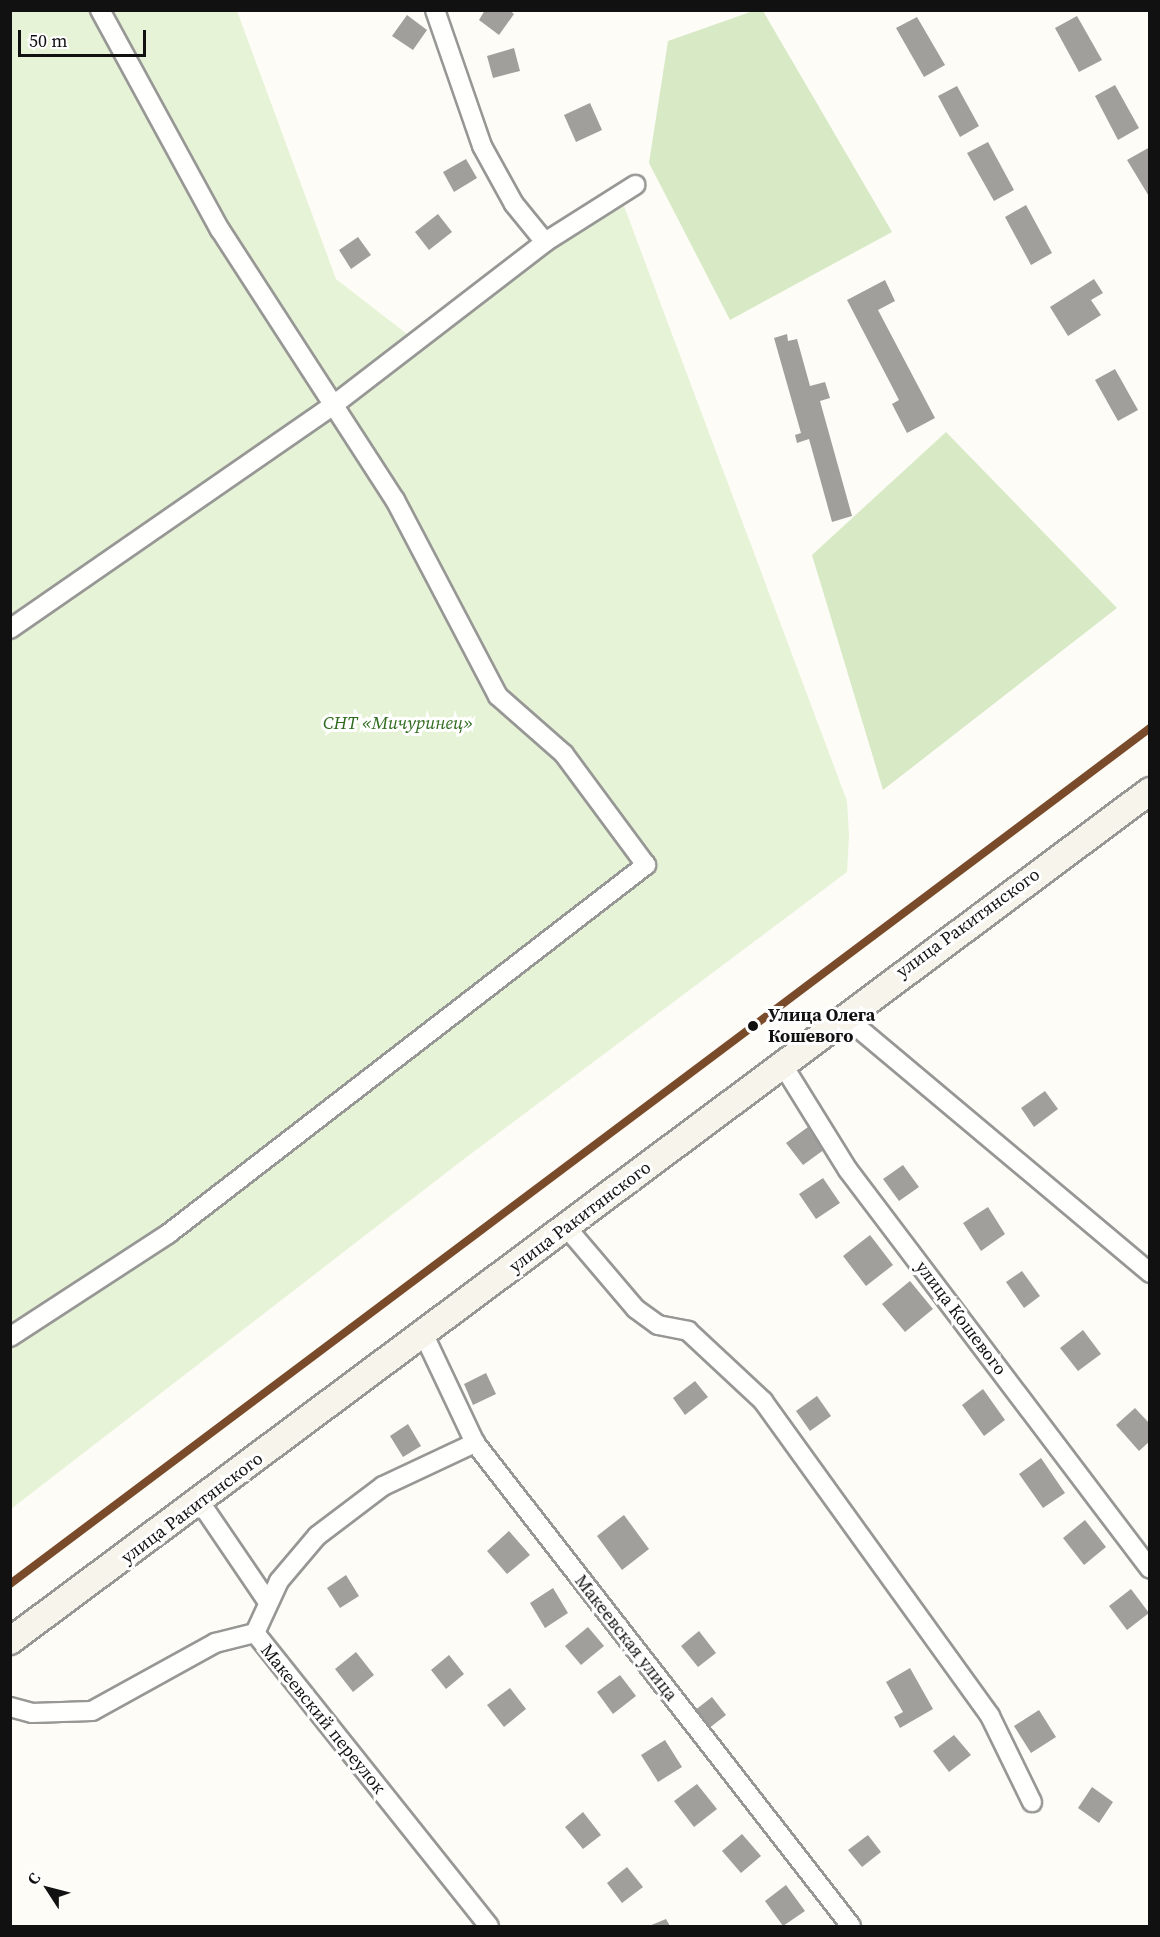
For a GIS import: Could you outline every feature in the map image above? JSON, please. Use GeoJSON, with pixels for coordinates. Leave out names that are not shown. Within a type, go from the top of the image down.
{"type":"FeatureCollection","features":[{"type":"Feature","properties":{"kind":"main road","name":"улица Ракитянского"},"geometry":{"type":"LineString","coordinates":[[10,1641],[567,1228],[781,1062],[1149,791]]}},
{"type":"Feature","properties":{"kind":"street"},"geometry":{"type":"LineString","coordinates":[[10,1337],[168,1234],[646,865],[564,754],[498,696],[395,500],[220,230],[100,10]]}},
{"type":"Feature","properties":{"kind":"street"},"geometry":{"type":"LineString","coordinates":[[435,10],[482,146],[514,204],[545,242]]}},
{"type":"Feature","properties":{"kind":"street"},"geometry":{"type":"LineString","coordinates":[[10,629],[335,405],[545,242],[634,185]]}},
{"type":"Feature","properties":{"kind":"street"},"geometry":{"type":"LineString","coordinates":[[844,1016],[1149,1273]]}},
{"type":"Feature","properties":{"kind":"street","name":"улица Кошевого"},"geometry":{"type":"LineString","coordinates":[[781,1062],[848,1170],[1149,1569]]}},
{"type":"Feature","properties":{"kind":"street"},"geometry":{"type":"LineString","coordinates":[[567,1228],[636,1310],[658,1325],[688,1331],[763,1401],[990,1716],[1032,1802]]}},
{"type":"Feature","properties":{"kind":"street","name":"Макеевская улица"},"geometry":{"type":"LineString","coordinates":[[424,1335],[475,1443],[851,1926]]}},
{"type":"Feature","properties":{"kind":"street"},"geometry":{"type":"LineString","coordinates":[[255,1633],[268,1602],[317,1536],[382,1486],[475,1443]]}},
{"type":"Feature","properties":{"kind":"street"},"geometry":{"type":"LineString","coordinates":[[200,1502],[268,1602]]}},
{"type":"Feature","properties":{"kind":"street","name":"Макеевский переулок"},"geometry":{"type":"LineString","coordinates":[[10,1707],[32,1713],[92,1711],[215,1643],[255,1633],[489,1926]]}},
{"type":"Feature","properties":{"kind":"green space"},"geometry":{"type":"Polygon","coordinates":[[[756,10],[763,11],[892,232],[730,320],[649,163],[668,41],[756,10]]]}},
{"type":"Feature","properties":{"kind":"green space","name":"СНТ «Мичуринец»"},"geometry":{"type":"Polygon","coordinates":[[[11,11],[237,11],[336,279],[407,334],[624,206],[847,801],[849,835],[847,872],[464,1159],[11,1509],[11,11]]]}},
{"type":"Feature","properties":{"kind":"green space"},"geometry":{"type":"Polygon","coordinates":[[[946,432],[1117,608],[883,790],[812,555],[946,432]]]}},
{"type":"Feature","properties":{"kind":"building"},"geometry":{"type":"Polygon","coordinates":[[[485,10],[509,10],[514,14],[499,35],[479,20],[485,10]]]}},
{"type":"Feature","properties":{"kind":"building"},"geometry":{"type":"Polygon","coordinates":[[[407,15],[427,30],[413,50],[392,36],[407,15]]]}},
{"type":"Feature","properties":{"kind":"building"},"geometry":{"type":"Polygon","coordinates":[[[1077,16],[1102,60],[1079,72],[1055,28],[1077,16]]]}},
{"type":"Feature","properties":{"kind":"building"},"geometry":{"type":"Polygon","coordinates":[[[917,17],[945,65],[924,77],[896,28],[917,17]]]}},
{"type":"Feature","properties":{"kind":"building"},"geometry":{"type":"Polygon","coordinates":[[[514,48],[520,71],[493,78],[487,56],[514,48]]]}},
{"type":"Feature","properties":{"kind":"building"},"geometry":{"type":"Polygon","coordinates":[[[1115,85],[1139,128],[1118,140],[1095,96],[1115,85]]]}},
{"type":"Feature","properties":{"kind":"building"},"geometry":{"type":"Polygon","coordinates":[[[957,86],[979,126],[960,137],[938,96],[957,86]]]}},
{"type":"Feature","properties":{"kind":"building"},"geometry":{"type":"Polygon","coordinates":[[[590,103],[602,130],[576,142],[564,115],[590,103]]]}},
{"type":"Feature","properties":{"kind":"building"},"geometry":{"type":"Polygon","coordinates":[[[988,142],[1014,190],[994,201],[967,153],[988,142]]]}},
{"type":"Feature","properties":{"kind":"building"},"geometry":{"type":"Polygon","coordinates":[[[1150,147],[1150,198],[1127,160],[1150,147]]]}},
{"type":"Feature","properties":{"kind":"building"},"geometry":{"type":"Polygon","coordinates":[[[466,159],[477,178],[454,192],[443,172],[466,159]]]}},
{"type":"Feature","properties":{"kind":"building"},"geometry":{"type":"Polygon","coordinates":[[[1026,205],[1052,253],[1031,265],[1005,217],[1026,205]]]}},
{"type":"Feature","properties":{"kind":"building"},"geometry":{"type":"Polygon","coordinates":[[[438,214],[452,232],[429,250],[415,232],[438,214]]]}},
{"type":"Feature","properties":{"kind":"building"},"geometry":{"type":"Polygon","coordinates":[[[358,237],[371,255],[351,269],[339,250],[358,237]]]}},
{"type":"Feature","properties":{"kind":"building"},"geometry":{"type":"Polygon","coordinates":[[[1094,279],[1103,293],[1091,300],[1101,315],[1068,336],[1050,307],[1094,279]]]}},
{"type":"Feature","properties":{"kind":"building"},"geometry":{"type":"Polygon","coordinates":[[[885,280],[895,301],[878,310],[935,418],[907,433],[892,404],[899,400],[847,300],[885,280]]]}},
{"type":"Feature","properties":{"kind":"building"},"geometry":{"type":"Polygon","coordinates":[[[787,334],[788,341],[797,339],[810,386],[825,382],[830,398],[820,401],[852,516],[832,522],[809,439],[797,443],[795,435],[801,433],[774,338],[787,334]]]}},
{"type":"Feature","properties":{"kind":"building"},"geometry":{"type":"Polygon","coordinates":[[[1115,369],[1138,410],[1118,421],[1095,380],[1115,369]]]}},
{"type":"Feature","properties":{"kind":"building"},"geometry":{"type":"Polygon","coordinates":[[[1045,1091],[1058,1109],[1034,1127],[1021,1108],[1045,1091]]]}},
{"type":"Feature","properties":{"kind":"building"},"geometry":{"type":"Polygon","coordinates":[[[808,1127],[825,1149],[803,1165],[786,1143],[808,1127]]]}},
{"type":"Feature","properties":{"kind":"building"},"geometry":{"type":"Polygon","coordinates":[[[903,1165],[919,1187],[899,1201],[883,1179],[903,1165]]]}},
{"type":"Feature","properties":{"kind":"building"},"geometry":{"type":"Polygon","coordinates":[[[823,1178],[840,1203],[816,1219],[799,1194],[823,1178]]]}},
{"type":"Feature","properties":{"kind":"building"},"geometry":{"type":"Polygon","coordinates":[[[988,1207],[1005,1234],[981,1251],[963,1223],[988,1207]]]}},
{"type":"Feature","properties":{"kind":"building"},"geometry":{"type":"Polygon","coordinates":[[[870,1235],[893,1265],[866,1286],[843,1256],[870,1235]]]}},
{"type":"Feature","properties":{"kind":"building"},"geometry":{"type":"Polygon","coordinates":[[[1022,1271],[1040,1296],[1024,1308],[1006,1282],[1022,1271]]]}},
{"type":"Feature","properties":{"kind":"building"},"geometry":{"type":"Polygon","coordinates":[[[910,1281],[933,1309],[905,1332],[882,1304],[910,1281]]]}},
{"type":"Feature","properties":{"kind":"building"},"geometry":{"type":"Polygon","coordinates":[[[1083,1330],[1101,1354],[1078,1371],[1060,1348],[1083,1330]]]}},
{"type":"Feature","properties":{"kind":"building"},"geometry":{"type":"Polygon","coordinates":[[[486,1373],[496,1394],[473,1405],[464,1384],[486,1373]]]}},
{"type":"Feature","properties":{"kind":"building"},"geometry":{"type":"Polygon","coordinates":[[[695,1381],[708,1397],[685,1415],[673,1398],[695,1381]]]}},
{"type":"Feature","properties":{"kind":"building"},"geometry":{"type":"Polygon","coordinates":[[[983,1389],[1005,1420],[984,1436],[962,1405],[983,1389]]]}},
{"type":"Feature","properties":{"kind":"building"},"geometry":{"type":"Polygon","coordinates":[[[817,1396],[831,1416],[810,1431],[796,1411],[817,1396]]]}},
{"type":"Feature","properties":{"kind":"building"},"geometry":{"type":"Polygon","coordinates":[[[1135,1408],[1150,1424],[1150,1441],[1139,1451],[1116,1425],[1135,1408]]]}},
{"type":"Feature","properties":{"kind":"building"},"geometry":{"type":"Polygon","coordinates":[[[408,1424],[421,1446],[403,1457],[390,1436],[408,1424]]]}},
{"type":"Feature","properties":{"kind":"building"},"geometry":{"type":"Polygon","coordinates":[[[1041,1458],[1065,1493],[1043,1508],[1019,1474],[1041,1458]]]}},
{"type":"Feature","properties":{"kind":"building"},"geometry":{"type":"Polygon","coordinates":[[[624,1515],[649,1549],[622,1570],[597,1536],[624,1515]]]}},
{"type":"Feature","properties":{"kind":"building"},"geometry":{"type":"Polygon","coordinates":[[[1085,1520],[1106,1547],[1084,1565],[1063,1538],[1085,1520]]]}},
{"type":"Feature","properties":{"kind":"building"},"geometry":{"type":"Polygon","coordinates":[[[509,1531],[530,1555],[507,1574],[487,1551],[509,1531]]]}},
{"type":"Feature","properties":{"kind":"building"},"geometry":{"type":"Polygon","coordinates":[[[346,1575],[359,1596],[340,1608],[327,1588],[346,1575]]]}},
{"type":"Feature","properties":{"kind":"building"},"geometry":{"type":"Polygon","coordinates":[[[553,1588],[568,1613],[545,1628],[530,1603],[553,1588]]]}},
{"type":"Feature","properties":{"kind":"building"},"geometry":{"type":"Polygon","coordinates":[[[1131,1589],[1149,1613],[1127,1630],[1109,1606],[1131,1589]]]}},
{"type":"Feature","properties":{"kind":"building"},"geometry":{"type":"Polygon","coordinates":[[[588,1627],[604,1646],[581,1665],[565,1646],[588,1627]]]}},
{"type":"Feature","properties":{"kind":"building"},"geometry":{"type":"Polygon","coordinates":[[[699,1631],[716,1653],[698,1667],[681,1646],[699,1631]]]}},
{"type":"Feature","properties":{"kind":"building"},"geometry":{"type":"Polygon","coordinates":[[[356,1652],[374,1675],[353,1692],[335,1669],[356,1652]]]}},
{"type":"Feature","properties":{"kind":"building"},"geometry":{"type":"Polygon","coordinates":[[[449,1655],[464,1674],[446,1689],[431,1670],[449,1655]]]}},
{"type":"Feature","properties":{"kind":"building"},"geometry":{"type":"Polygon","coordinates":[[[910,1668],[933,1709],[900,1728],[894,1717],[903,1712],[886,1682],[910,1668]]]}},
{"type":"Feature","properties":{"kind":"building"},"geometry":{"type":"Polygon","coordinates":[[[620,1675],[636,1696],[613,1714],[597,1692],[620,1675]]]}},
{"type":"Feature","properties":{"kind":"building"},"geometry":{"type":"Polygon","coordinates":[[[510,1688],[526,1709],[504,1727],[487,1705],[510,1688]]]}},
{"type":"Feature","properties":{"kind":"building"},"geometry":{"type":"Polygon","coordinates":[[[712,1697],[726,1715],[708,1729],[694,1711],[712,1697]]]}},
{"type":"Feature","properties":{"kind":"building"},"geometry":{"type":"Polygon","coordinates":[[[1039,1710],[1056,1737],[1031,1753],[1014,1726],[1039,1710]]]}},
{"type":"Feature","properties":{"kind":"building"},"geometry":{"type":"Polygon","coordinates":[[[954,1735],[971,1755],[949,1772],[933,1751],[954,1735]]]}},
{"type":"Feature","properties":{"kind":"building"},"geometry":{"type":"Polygon","coordinates":[[[665,1740],[682,1767],[658,1782],[641,1755],[665,1740]]]}},
{"type":"Feature","properties":{"kind":"building"},"geometry":{"type":"Polygon","coordinates":[[[697,1784],[717,1809],[694,1827],[674,1801],[697,1784]]]}},
{"type":"Feature","properties":{"kind":"building"},"geometry":{"type":"Polygon","coordinates":[[[1092,1787],[1113,1802],[1099,1823],[1078,1808],[1092,1787]]]}},
{"type":"Feature","properties":{"kind":"building"},"geometry":{"type":"Polygon","coordinates":[[[583,1812],[601,1835],[583,1849],[565,1827],[583,1812]]]}},
{"type":"Feature","properties":{"kind":"building"},"geometry":{"type":"Polygon","coordinates":[[[742,1834],[761,1856],[741,1873],[722,1851],[742,1834]]]}},
{"type":"Feature","properties":{"kind":"building"},"geometry":{"type":"Polygon","coordinates":[[[868,1835],[881,1852],[862,1867],[848,1850],[868,1835]]]}},
{"type":"Feature","properties":{"kind":"building"},"geometry":{"type":"Polygon","coordinates":[[[627,1867],[643,1887],[622,1903],[607,1883],[627,1867]]]}},
{"type":"Feature","properties":{"kind":"building"},"geometry":{"type":"Polygon","coordinates":[[[786,1885],[805,1911],[783,1926],[765,1901],[786,1885]]]}},
{"type":"Feature","properties":{"kind":"building"},"geometry":{"type":"Polygon","coordinates":[[[666,1919],[670,1926],[649,1926],[666,1919]]]}},
{"type":"Feature","properties":{"kind":"transit line"},"geometry":{"type":"LineString","coordinates":[[10,1584],[1150,728]]}},
{"type":"Feature","properties":{"kind":"place","name":"Улица Олега Кошевого"},"geometry":{"type":"Point","coordinates":[753,1026]}}]}
